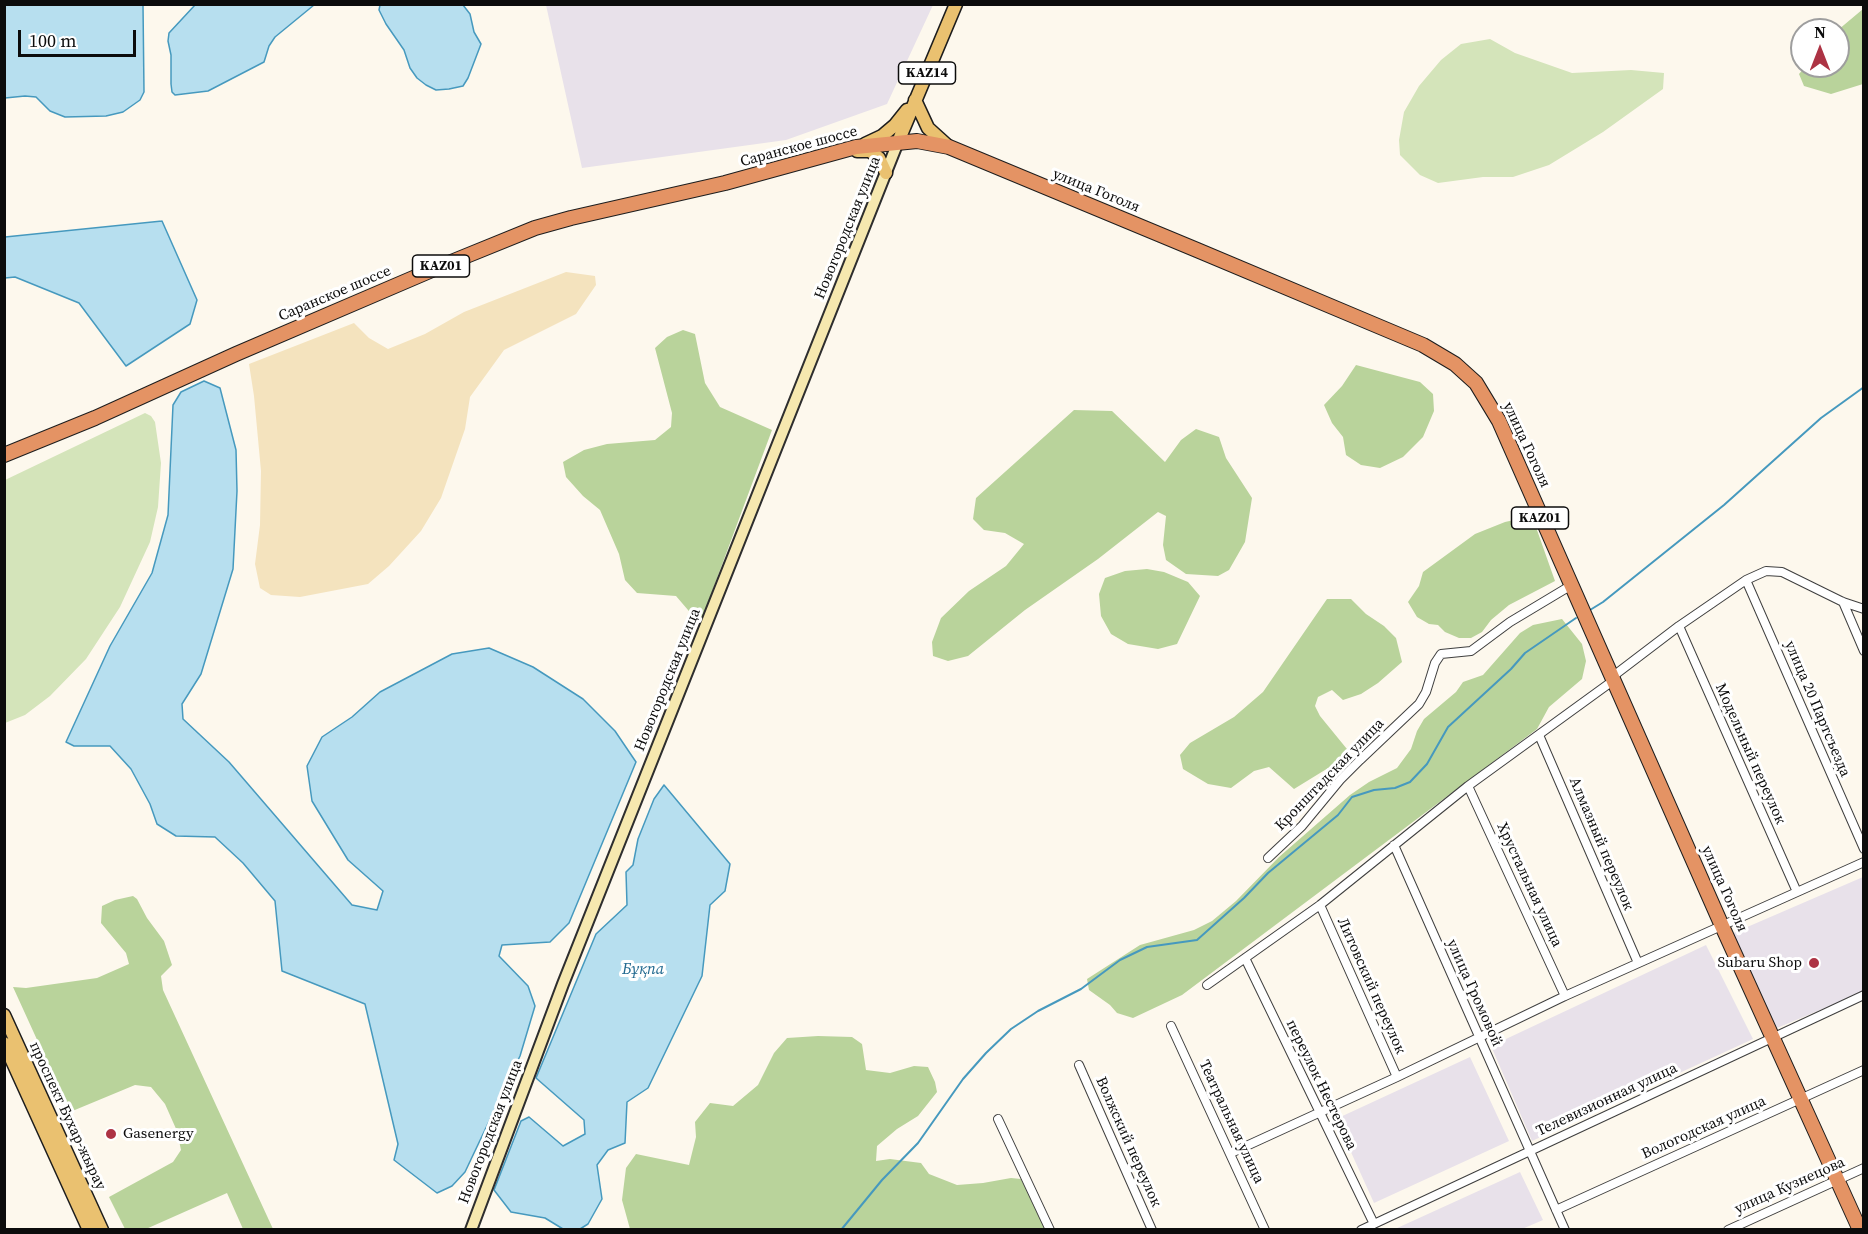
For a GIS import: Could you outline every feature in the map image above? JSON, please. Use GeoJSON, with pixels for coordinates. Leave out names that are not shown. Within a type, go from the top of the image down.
{"type":"FeatureCollection","features":[{"type":"Feature","properties":{"kind":"highway","name":"улица Гоголя"},"geometry":{"type":"LineString","coordinates":[[898,142],[917,141],[949,147],[1423,345],[1455,364],[1476,383],[1499,422],[1570,586],[1860,1230]]}},
{"type":"Feature","properties":{"kind":"highway","name":"Саранское шоссе"},"geometry":{"type":"LineString","coordinates":[[4,455],[95,418],[215,363],[438,267],[535,228],[725,183],[856,147],[898,142]]}},
{"type":"Feature","properties":{"kind":"main road","name":"KAZ14"},"geometry":{"type":"LineString","coordinates":[[898,142],[956,4]]}},
{"type":"Feature","properties":{"kind":"main road"},"geometry":{"type":"LineString","coordinates":[[856,147],[882,136],[895,125],[915,100],[928,128],[949,147]]}},
{"type":"Feature","properties":{"kind":"main road"},"geometry":{"type":"LineString","coordinates":[[841,152],[870,151],[879,158],[886,173]]}},
{"type":"Feature","properties":{"kind":"main road","name":"проспект Бухар-жырау"},"geometry":{"type":"LineString","coordinates":[[4,1015],[102,1230]]}},
{"type":"Feature","properties":{"kind":"main road","name":"проспект Бухар-жырау"},"geometry":{"type":"LineString","coordinates":[[4,1043],[89,1230]]}},
{"type":"Feature","properties":{"kind":"street","name":"Новогородская улица"},"geometry":{"type":"LineString","coordinates":[[471,1230],[563,984],[898,142]]}},
{"type":"Feature","properties":{"kind":"street"},"geometry":{"type":"LineString","coordinates":[[1207,985],[1320,905],[1468,786],[1539,735],[1679,626],[1746,580],[1766,571],[1782,572],[1843,602],[1863,609]]}},
{"type":"Feature","properties":{"kind":"street","name":"улица 20 Партсъезда"},"geometry":{"type":"LineString","coordinates":[[1746,580],[1863,849]]}},
{"type":"Feature","properties":{"kind":"street","name":"Кронштадская улица"},"geometry":{"type":"LineString","coordinates":[[1268,858],[1302,826],[1360,760],[1419,704],[1426,692],[1435,663],[1441,654],[1471,651],[1510,622],[1570,586]]}},
{"type":"Feature","properties":{"kind":"street"},"geometry":{"type":"LineString","coordinates":[[1843,602],[1863,651]]}},
{"type":"Feature","properties":{"kind":"street","name":"Модельный переулок"},"geometry":{"type":"LineString","coordinates":[[1679,626],[1797,892]]}},
{"type":"Feature","properties":{"kind":"street","name":"Алмазный переулок"},"geometry":{"type":"LineString","coordinates":[[1539,735],[1638,963]]}},
{"type":"Feature","properties":{"kind":"street","name":"Хрустальная улица"},"geometry":{"type":"LineString","coordinates":[[1468,786],[1565,996]]}},
{"type":"Feature","properties":{"kind":"street","name":"улица Громовой"},"geometry":{"type":"LineString","coordinates":[[1394,845],[1565,1230]]}},
{"type":"Feature","properties":{"kind":"street"},"geometry":{"type":"LineString","coordinates":[[1231,1153],[1397,1077],[1565,996],[1863,862]]}},
{"type":"Feature","properties":{"kind":"street","name":"Литовский переулок"},"geometry":{"type":"LineString","coordinates":[[1320,905],[1397,1077]]}},
{"type":"Feature","properties":{"kind":"street","name":"переулок Нестерова"},"geometry":{"type":"LineString","coordinates":[[1245,958],[1374,1224]]}},
{"type":"Feature","properties":{"kind":"street","name":"Телевизионная улица"},"geometry":{"type":"LineString","coordinates":[[1361,1230],[1863,996]]}},
{"type":"Feature","properties":{"kind":"street","name":"Театральная улица"},"geometry":{"type":"LineString","coordinates":[[1171,1026],[1231,1153],[1264,1230]]}},
{"type":"Feature","properties":{"kind":"street","name":"Волжский переулок"},"geometry":{"type":"LineString","coordinates":[[1079,1065],[1152,1230]]}},
{"type":"Feature","properties":{"kind":"street","name":"Вологодская улица"},"geometry":{"type":"LineString","coordinates":[[1556,1210],[1863,1071]]}},
{"type":"Feature","properties":{"kind":"street"},"geometry":{"type":"LineString","coordinates":[[998,1119],[1050,1230]]}},
{"type":"Feature","properties":{"kind":"street","name":"улица Кузнецова"},"geometry":{"type":"LineString","coordinates":[[1728,1230],[1863,1168]]}},
{"type":"Feature","properties":{"kind":"shaded area"},"geometry":{"type":"Polygon","coordinates":[[[546,4],[933,5],[887,104],[786,140],[582,168],[546,4]]]}},
{"type":"Feature","properties":{"kind":"shaded area"},"geometry":{"type":"Polygon","coordinates":[[[1863,877],[1863,992],[1777,1028],[1731,934],[1863,877]]]}},
{"type":"Feature","properties":{"kind":"shaded area"},"geometry":{"type":"Polygon","coordinates":[[[1706,945],[1753,1039],[1532,1141],[1491,1046],[1706,945]]]}},
{"type":"Feature","properties":{"kind":"shaded area"},"geometry":{"type":"Polygon","coordinates":[[[1470,1057],[1509,1141],[1374,1203],[1336,1119],[1470,1057]]]}},
{"type":"Feature","properties":{"kind":"shaded area"},"geometry":{"type":"Polygon","coordinates":[[[1520,1172],[1543,1220],[1522,1229],[1395,1229],[1520,1172]]]}},
{"type":"Feature","properties":{"kind":"green space"},"geometry":{"type":"Polygon","coordinates":[[[1863,9],[1863,84],[1831,94],[1804,86],[1801,78],[1850,78],[1850,20],[1863,9]]]}},
{"type":"Feature","properties":{"kind":"green space"},"geometry":{"type":"Polygon","coordinates":[[[1490,39],[1515,53],[1572,73],[1631,70],[1664,73],[1663,89],[1603,132],[1549,165],[1513,177],[1483,177],[1438,183],[1420,175],[1400,155],[1399,140],[1404,112],[1419,86],[1441,60],[1461,44],[1490,39]]]}},
{"type":"Feature","properties":{"kind":"green space"},"geometry":{"type":"Polygon","coordinates":[[[683,330],[695,334],[705,383],[720,407],[772,430],[700,624],[676,596],[637,593],[625,580],[619,554],[600,510],[566,477],[563,462],[584,450],[607,444],[655,440],[671,427],[672,413],[655,348],[667,337],[683,330]]]}},
{"type":"Feature","properties":{"kind":"green space"},"geometry":{"type":"Polygon","coordinates":[[[1356,365],[1420,382],[1433,394],[1434,411],[1423,437],[1403,457],[1380,468],[1361,465],[1346,455],[1343,437],[1332,423],[1324,405],[1342,386],[1356,365]]]}},
{"type":"Feature","properties":{"kind":"green space"},"geometry":{"type":"Polygon","coordinates":[[[1074,410],[1112,411],[1165,462],[1181,440],[1196,429],[1219,437],[1226,458],[1252,498],[1245,542],[1229,570],[1218,576],[1186,574],[1166,560],[1163,545],[1166,516],[1158,512],[1098,559],[1025,610],[968,656],[948,661],[933,656],[932,642],[941,618],[969,591],[1006,566],[1024,544],[1005,533],[984,530],[973,519],[976,498],[1074,410]]]}},
{"type":"Feature","properties":{"kind":"green space"},"geometry":{"type":"Polygon","coordinates":[[[145,413],[155,422],[161,463],[158,507],[150,542],[120,607],[86,659],[50,696],[25,715],[5,723],[5,480],[145,413]]]}},
{"type":"Feature","properties":{"kind":"green space"},"geometry":{"type":"Polygon","coordinates":[[[1532,516],[1555,581],[1509,605],[1491,620],[1482,632],[1471,638],[1459,638],[1445,632],[1438,625],[1429,624],[1417,617],[1408,602],[1419,586],[1423,572],[1475,534],[1505,522],[1532,516]]]}},
{"type":"Feature","properties":{"kind":"green space"},"geometry":{"type":"Polygon","coordinates":[[[1147,569],[1164,572],[1188,582],[1200,596],[1177,644],[1158,649],[1128,644],[1111,634],[1101,616],[1099,594],[1105,578],[1125,571],[1147,569]]]}},
{"type":"Feature","properties":{"kind":"green space"},"geometry":{"type":"Polygon","coordinates":[[[1327,599],[1351,599],[1366,614],[1384,626],[1396,638],[1402,662],[1361,694],[1343,700],[1332,690],[1318,697],[1315,706],[1320,716],[1351,754],[1294,789],[1269,767],[1254,771],[1231,788],[1208,784],[1183,769],[1180,755],[1190,743],[1234,717],[1263,692],[1327,599]]]}},
{"type":"Feature","properties":{"kind":"green space"},"geometry":{"type":"Polygon","coordinates":[[[1562,619],[1582,644],[1586,661],[1582,679],[1549,707],[1537,729],[1182,995],[1133,1018],[1117,1013],[1089,990],[1087,979],[1140,945],[1194,930],[1212,921],[1236,901],[1279,857],[1350,795],[1369,782],[1397,768],[1411,749],[1424,719],[1456,692],[1463,682],[1483,675],[1520,633],[1533,625],[1562,619]]]}},
{"type":"Feature","properties":{"kind":"green space"},"geometry":{"type":"Polygon","coordinates":[[[133,896],[164,941],[172,965],[161,976],[163,990],[273,1229],[243,1229],[227,1193],[146,1229],[125,1229],[109,1197],[173,1162],[181,1150],[177,1131],[165,1104],[151,1087],[135,1085],[70,1112],[13,987],[26,988],[97,978],[129,964],[126,953],[101,923],[102,906],[133,896]]]}},
{"type":"Feature","properties":{"kind":"green space"},"geometry":{"type":"Polygon","coordinates":[[[852,1037],[862,1044],[866,1070],[890,1073],[914,1066],[928,1067],[935,1082],[937,1092],[918,1116],[897,1129],[877,1146],[876,1161],[890,1159],[921,1163],[929,1174],[957,1185],[1011,1178],[1021,1179],[1045,1229],[630,1229],[622,1200],[626,1168],[636,1154],[689,1165],[696,1137],[695,1122],[710,1103],[733,1106],[758,1085],[774,1053],[787,1038],[852,1037]]]}},
{"type":"Feature","properties":{"kind":"sand"},"geometry":{"type":"Polygon","coordinates":[[[566,272],[595,276],[596,285],[576,314],[504,350],[470,397],[465,429],[441,498],[421,531],[389,566],[368,584],[300,597],[271,595],[260,588],[255,564],[260,525],[261,471],[249,364],[354,323],[369,338],[388,349],[425,334],[464,312],[566,272]]]}},
{"type":"Feature","properties":{"kind":"water"},"geometry":{"type":"Polygon","coordinates":[[[5,4],[143,5],[144,92],[140,100],[123,112],[106,116],[65,117],[50,111],[36,97],[5,98],[5,4]]]}},
{"type":"Feature","properties":{"kind":"water"},"geometry":{"type":"Polygon","coordinates":[[[195,5],[314,5],[275,37],[269,46],[264,62],[208,91],[175,95],[171,84],[169,33],[195,5]]]}},
{"type":"Feature","properties":{"kind":"water"},"geometry":{"type":"Polygon","coordinates":[[[380,5],[463,5],[470,14],[474,32],[481,44],[463,86],[436,90],[417,78],[410,68],[404,50],[386,24],[379,10],[380,5]]]}},
{"type":"Feature","properties":{"kind":"water"},"geometry":{"type":"Polygon","coordinates":[[[162,221],[197,300],[190,324],[126,366],[79,303],[15,277],[5,278],[5,237],[162,221]]]}},
{"type":"Feature","properties":{"kind":"water"},"geometry":{"type":"Polygon","coordinates":[[[204,381],[220,388],[236,450],[237,491],[233,569],[201,674],[182,704],[183,719],[229,762],[352,905],[377,910],[383,891],[348,860],[312,801],[307,766],[322,737],[352,717],[380,692],[452,654],[489,648],[533,667],[583,699],[615,731],[636,762],[569,923],[550,942],[502,945],[499,956],[528,986],[535,1006],[520,1056],[465,1172],[452,1186],[437,1193],[394,1160],[398,1144],[365,1004],[282,971],[275,901],[243,863],[215,837],[176,836],[157,824],[150,804],[131,769],[110,746],[74,746],[66,742],[110,646],[152,573],[168,515],[173,405],[181,392],[204,381]]]}},
{"type":"Feature","properties":{"kind":"water","name":"Бұқпа"},"geometry":{"type":"Polygon","coordinates":[[[664,785],[730,864],[725,891],[710,905],[702,976],[648,1088],[627,1102],[625,1143],[608,1150],[597,1165],[602,1199],[588,1224],[580,1229],[563,1229],[545,1218],[511,1212],[494,1190],[521,1121],[529,1117],[563,1146],[585,1134],[584,1120],[536,1078],[596,934],[627,905],[626,872],[633,865],[638,839],[654,799],[664,785]]]}},
{"type":"Feature","properties":{"kind":"waterway"},"geometry":{"type":"LineString","coordinates":[[1590,610],[1724,505],[1821,418],[1864,387]]}},
{"type":"Feature","properties":{"kind":"waterway"},"geometry":{"type":"LineString","coordinates":[[841,1230],[882,1180],[918,1143],[963,1079],[1011,1029],[1038,1011],[1081,989],[1120,960],[1147,947],[1197,940],[1268,873],[1338,815],[1352,797],[1374,790],[1395,788],[1410,782],[1427,764],[1448,727],[1511,669],[1525,653],[1576,618]]}},
{"type":"Feature","properties":{"kind":"place","name":"Subaru Shop"},"geometry":{"type":"Point","coordinates":[1814,963]}},
{"type":"Feature","properties":{"kind":"place","name":"Gasenergy"},"geometry":{"type":"Point","coordinates":[111,1134]}}]}
